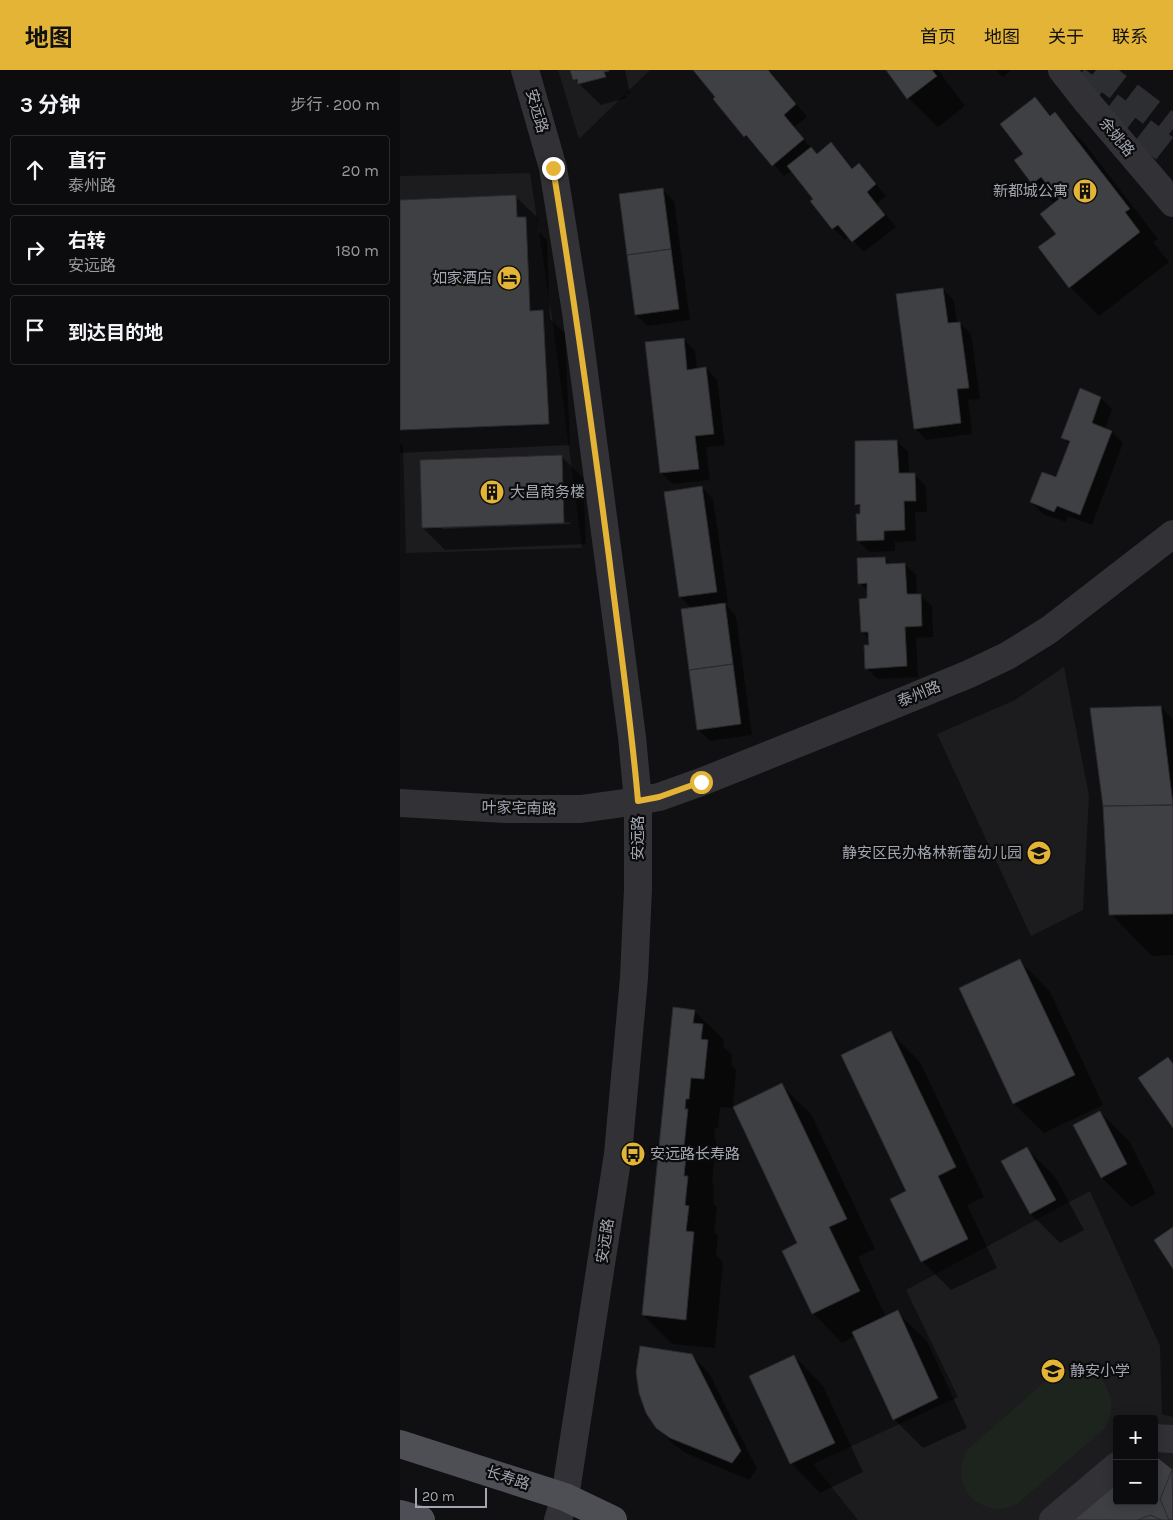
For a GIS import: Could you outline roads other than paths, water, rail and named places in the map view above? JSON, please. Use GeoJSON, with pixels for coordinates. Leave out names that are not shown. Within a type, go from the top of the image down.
{"type":"FeatureCollection","features":[{"type":"Feature","properties":{"kind":"main road","name":"长寿路"},"geometry":{"type":"LineString","coordinates":[[400,1444],[562,1508],[613,1520]]}},
{"type":"Feature","properties":{"kind":"main road"},"geometry":{"type":"LineString","coordinates":[[400,1514],[421,1520]]}},
{"type":"Feature","properties":{"kind":"street","name":"安远路"},"geometry":{"type":"LineString","coordinates":[[525,70],[553,168],[576,312],[632,737],[638,801],[638,889],[634,978],[618,1154],[562,1508]]}},
{"type":"Feature","properties":{"kind":"street","name":"余姚路"},"geometry":{"type":"LineString","coordinates":[[1062,70],[1173,203]]}},
{"type":"Feature","properties":{"kind":"street","name":"泰州路"},"geometry":{"type":"LineString","coordinates":[[638,801],[659,797],[701,782],[969,674],[1007,656],[1049,630],[1173,534]]}},
{"type":"Feature","properties":{"kind":"street","name":"叶家宅南路"},"geometry":{"type":"LineString","coordinates":[[400,803],[505,809],[581,809],[638,801]]}},
{"type":"Feature","properties":{"kind":"street"},"geometry":{"type":"LineString","coordinates":[[1158,1438],[1173,1439]]}},
{"type":"Feature","properties":{"kind":"street"},"geometry":{"type":"LineString","coordinates":[[1053,1520],[1113,1469]]}},
{"type":"Feature","properties":{"kind":"tunnel"},"geometry":{"type":"LineString","coordinates":[[1096,70],[1173,129]]}},
{"type":"Feature","properties":{"kind":"tunnel"},"geometry":{"type":"LineString","coordinates":[[1076,80],[1173,155]]}},
{"type":"Feature","properties":{"kind":"place","name":"新都城公寓"},"geometry":{"type":"Point","coordinates":[1085,191]}},
{"type":"Feature","properties":{"kind":"place","name":"如家酒店"},"geometry":{"type":"Point","coordinates":[509,278]}},
{"type":"Feature","properties":{"kind":"place","name":"大昌商务楼"},"geometry":{"type":"Point","coordinates":[492,492]}},
{"type":"Feature","properties":{"kind":"place","name":"静安区民办格林新蕾幼儿园"},"geometry":{"type":"Point","coordinates":[1039,853]}},
{"type":"Feature","properties":{"kind":"place","name":"安远路长寿路"},"geometry":{"type":"Point","coordinates":[633,1154]}},
{"type":"Feature","properties":{"kind":"place","name":"静安小学"},"geometry":{"type":"Point","coordinates":[1053,1371]}}]}
